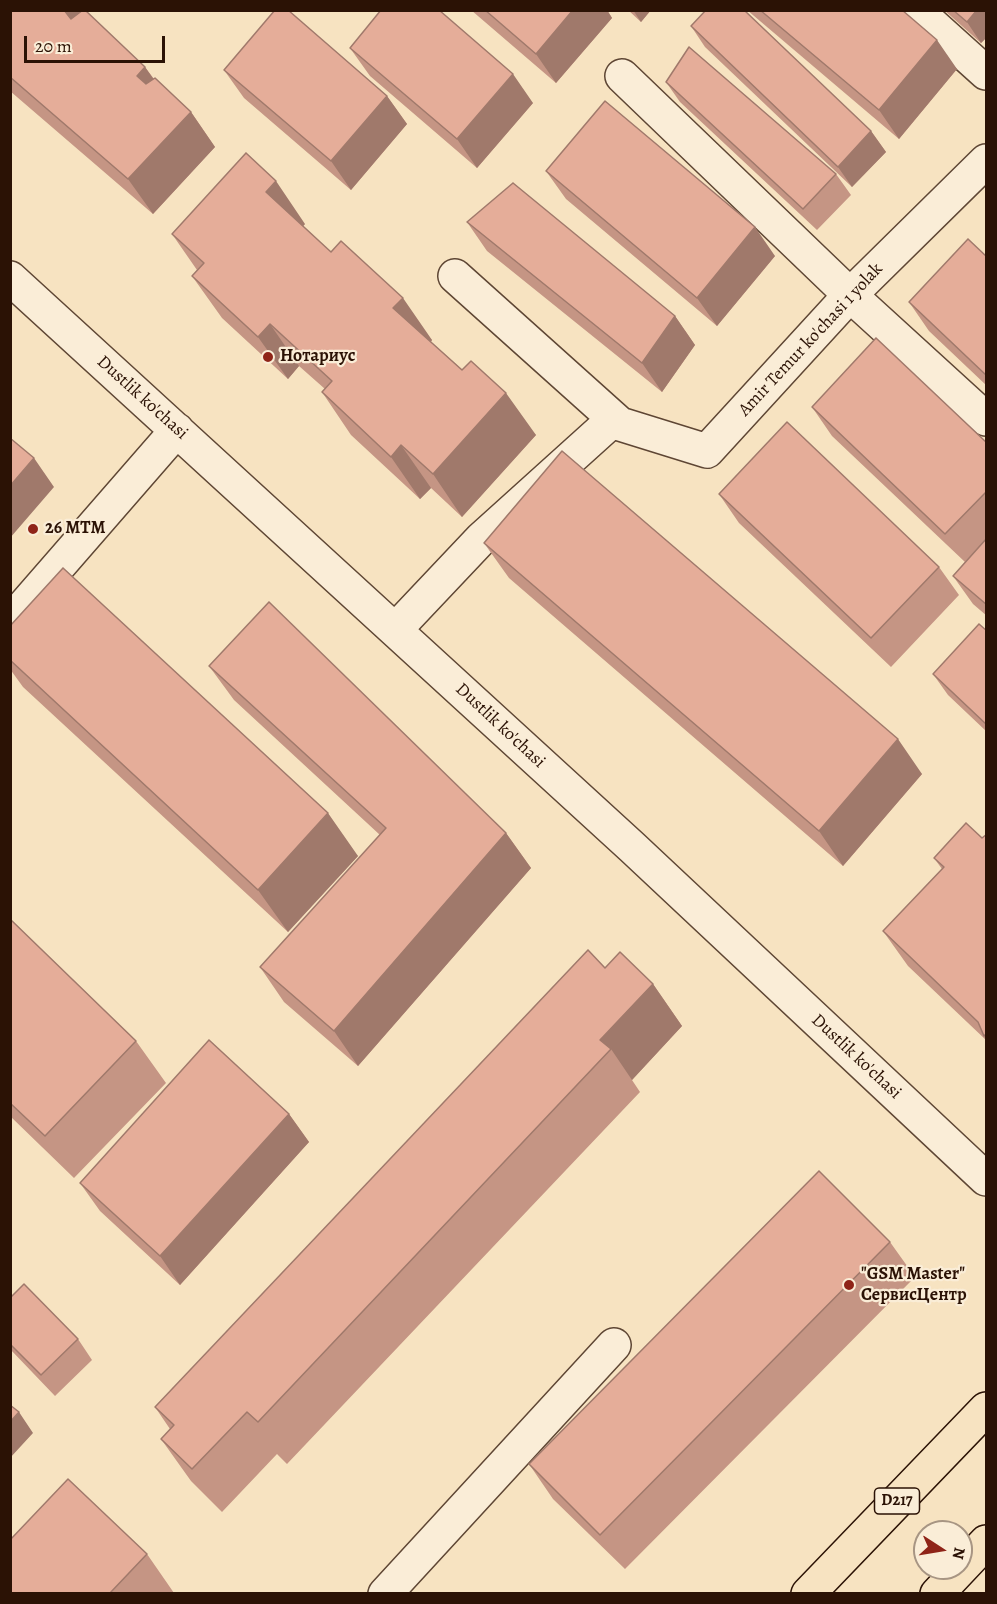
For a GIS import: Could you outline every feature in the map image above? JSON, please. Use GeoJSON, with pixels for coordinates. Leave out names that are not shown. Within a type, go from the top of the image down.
{"type":"FeatureCollection","features":[{"type":"Feature","properties":{"kind":"main road","name":"D217"},"geometry":{"type":"LineString","coordinates":[[808,1593],[987,1409]]}},
{"type":"Feature","properties":{"kind":"main road"},"geometry":{"type":"LineString","coordinates":[[937,1593],[987,1542]]}},
{"type":"Feature","properties":{"kind":"street"},"geometry":{"type":"LineString","coordinates":[[916,10],[987,73]]}},
{"type":"Feature","properties":{"kind":"street"},"geometry":{"type":"LineString","coordinates":[[622,76],[850,295],[987,419]]}},
{"type":"Feature","properties":{"kind":"street","name":"Amir Temur ko'chasi 1 yolak"},"geometry":{"type":"LineString","coordinates":[[455,276],[620,424],[707,451],[850,295],[987,161]]}},
{"type":"Feature","properties":{"kind":"street","name":"Dustlik ko'chasi"},"geometry":{"type":"LineString","coordinates":[[10,278],[623,839],[987,1179]]}},
{"type":"Feature","properties":{"kind":"street"},"geometry":{"type":"LineString","coordinates":[[395,630],[481,539],[614,419]]}},
{"type":"Feature","properties":{"kind":"street"},"geometry":{"type":"LineString","coordinates":[[10,622],[177,430]]}},
{"type":"Feature","properties":{"kind":"street"},"geometry":{"type":"LineString","coordinates":[[385,1593],[614,1345]]}},
{"type":"Feature","properties":{"kind":"building"},"geometry":{"type":"Polygon","coordinates":[[[10,10],[64,10],[71,19],[85,10],[145,67],[137,76],[146,84],[155,78],[191,112],[128,179],[10,77],[10,10]]]}},
{"type":"Feature","properties":{"kind":"building"},"geometry":{"type":"Polygon","coordinates":[[[275,10],[288,10],[387,96],[331,161],[224,70],[275,10]]]}},
{"type":"Feature","properties":{"kind":"building"},"geometry":{"type":"Polygon","coordinates":[[[381,10],[439,10],[513,74],[457,139],[350,48],[381,10]]]}},
{"type":"Feature","properties":{"kind":"building"},"geometry":{"type":"Polygon","coordinates":[[[485,10],[573,10],[536,54],[485,10]]]}},
{"type":"Feature","properties":{"kind":"building"},"geometry":{"type":"Polygon","coordinates":[[[706,10],[744,10],[871,131],[838,167],[691,26],[706,10]]]}},
{"type":"Feature","properties":{"kind":"building"},"geometry":{"type":"Polygon","coordinates":[[[760,10],[902,10],[937,40],[879,110],[760,10]]]}},
{"type":"Feature","properties":{"kind":"building"},"geometry":{"type":"Polygon","coordinates":[[[953,10],[977,10],[967,22],[953,10]]]}},
{"type":"Feature","properties":{"kind":"building"},"geometry":{"type":"Polygon","coordinates":[[[689,47],[836,174],[803,209],[666,82],[689,47]]]}},
{"type":"Feature","properties":{"kind":"building"},"geometry":{"type":"Polygon","coordinates":[[[605,101],[755,227],[697,298],[546,171],[605,101]]]}},
{"type":"Feature","properties":{"kind":"building"},"geometry":{"type":"Polygon","coordinates":[[[246,153],[276,181],[266,192],[331,252],[341,241],[403,298],[393,308],[462,370],[471,361],[506,393],[433,474],[401,445],[391,457],[322,392],[332,381],[270,324],[258,337],[192,276],[204,263],[172,234],[246,153]]]}},
{"type":"Feature","properties":{"kind":"building"},"geometry":{"type":"Polygon","coordinates":[[[513,183],[675,316],[642,363],[467,222],[513,183]]]}},
{"type":"Feature","properties":{"kind":"building"},"geometry":{"type":"Polygon","coordinates":[[[968,239],[987,257],[987,376],[909,302],[968,239]]]}},
{"type":"Feature","properties":{"kind":"building"},"geometry":{"type":"Polygon","coordinates":[[[876,338],[987,443],[987,491],[945,534],[812,407],[876,338]]]}},
{"type":"Feature","properties":{"kind":"building"},"geometry":{"type":"Polygon","coordinates":[[[787,422],[939,567],[871,638],[719,494],[787,422]]]}},
{"type":"Feature","properties":{"kind":"building"},"geometry":{"type":"Polygon","coordinates":[[[10,438],[34,458],[10,486],[10,438]]]}},
{"type":"Feature","properties":{"kind":"building"},"geometry":{"type":"Polygon","coordinates":[[[562,451],[898,739],[819,831],[484,543],[562,451]]]}},
{"type":"Feature","properties":{"kind":"building"},"geometry":{"type":"Polygon","coordinates":[[[987,538],[987,605],[953,576],[987,538]]]}},
{"type":"Feature","properties":{"kind":"building"},"geometry":{"type":"Polygon","coordinates":[[[63,568],[328,813],[258,890],[10,660],[10,626],[63,568]]]}},
{"type":"Feature","properties":{"kind":"building"},"geometry":{"type":"Polygon","coordinates":[[[269,602],[506,833],[334,1031],[260,967],[386,828],[209,666],[269,602]]]}},
{"type":"Feature","properties":{"kind":"building"},"geometry":{"type":"Polygon","coordinates":[[[979,624],[987,631],[987,725],[933,674],[979,624]]]}},
{"type":"Feature","properties":{"kind":"building"},"geometry":{"type":"Polygon","coordinates":[[[966,823],[982,838],[987,834],[987,1033],[984,1036],[978,1022],[883,931],[944,867],[934,858],[966,823]]]}},
{"type":"Feature","properties":{"kind":"building"},"geometry":{"type":"Polygon","coordinates":[[[10,919],[136,1041],[45,1136],[10,1103],[10,919]]]}},
{"type":"Feature","properties":{"kind":"building"},"geometry":{"type":"Polygon","coordinates":[[[588,950],[605,968],[620,952],[653,984],[600,1040],[611,1049],[258,1422],[247,1412],[192,1469],[161,1439],[174,1425],[155,1407],[588,950]]]}},
{"type":"Feature","properties":{"kind":"building"},"geometry":{"type":"Polygon","coordinates":[[[209,1040],[289,1114],[160,1256],[80,1183],[209,1040]]]}},
{"type":"Feature","properties":{"kind":"building"},"geometry":{"type":"Polygon","coordinates":[[[819,1171],[890,1242],[600,1535],[529,1464],[819,1171]]]}},
{"type":"Feature","properties":{"kind":"building"},"geometry":{"type":"Polygon","coordinates":[[[24,1284],[78,1339],[41,1375],[10,1344],[10,1298],[24,1284]]]}},
{"type":"Feature","properties":{"kind":"building"},"geometry":{"type":"Polygon","coordinates":[[[10,1405],[19,1412],[10,1422],[10,1405]]]}},
{"type":"Feature","properties":{"kind":"building"},"geometry":{"type":"Polygon","coordinates":[[[68,1479],[147,1554],[110,1593],[10,1593],[10,1540],[68,1479]]]}},
{"type":"Feature","properties":{"kind":"place","name":"Нотариус"},"geometry":{"type":"Point","coordinates":[268,357]}},
{"type":"Feature","properties":{"kind":"place","name":"26 MTM"},"geometry":{"type":"Point","coordinates":[33,529]}},
{"type":"Feature","properties":{"kind":"place","name":"\"GSM Master\" СервисЦентр"},"geometry":{"type":"Point","coordinates":[849,1285]}}]}
